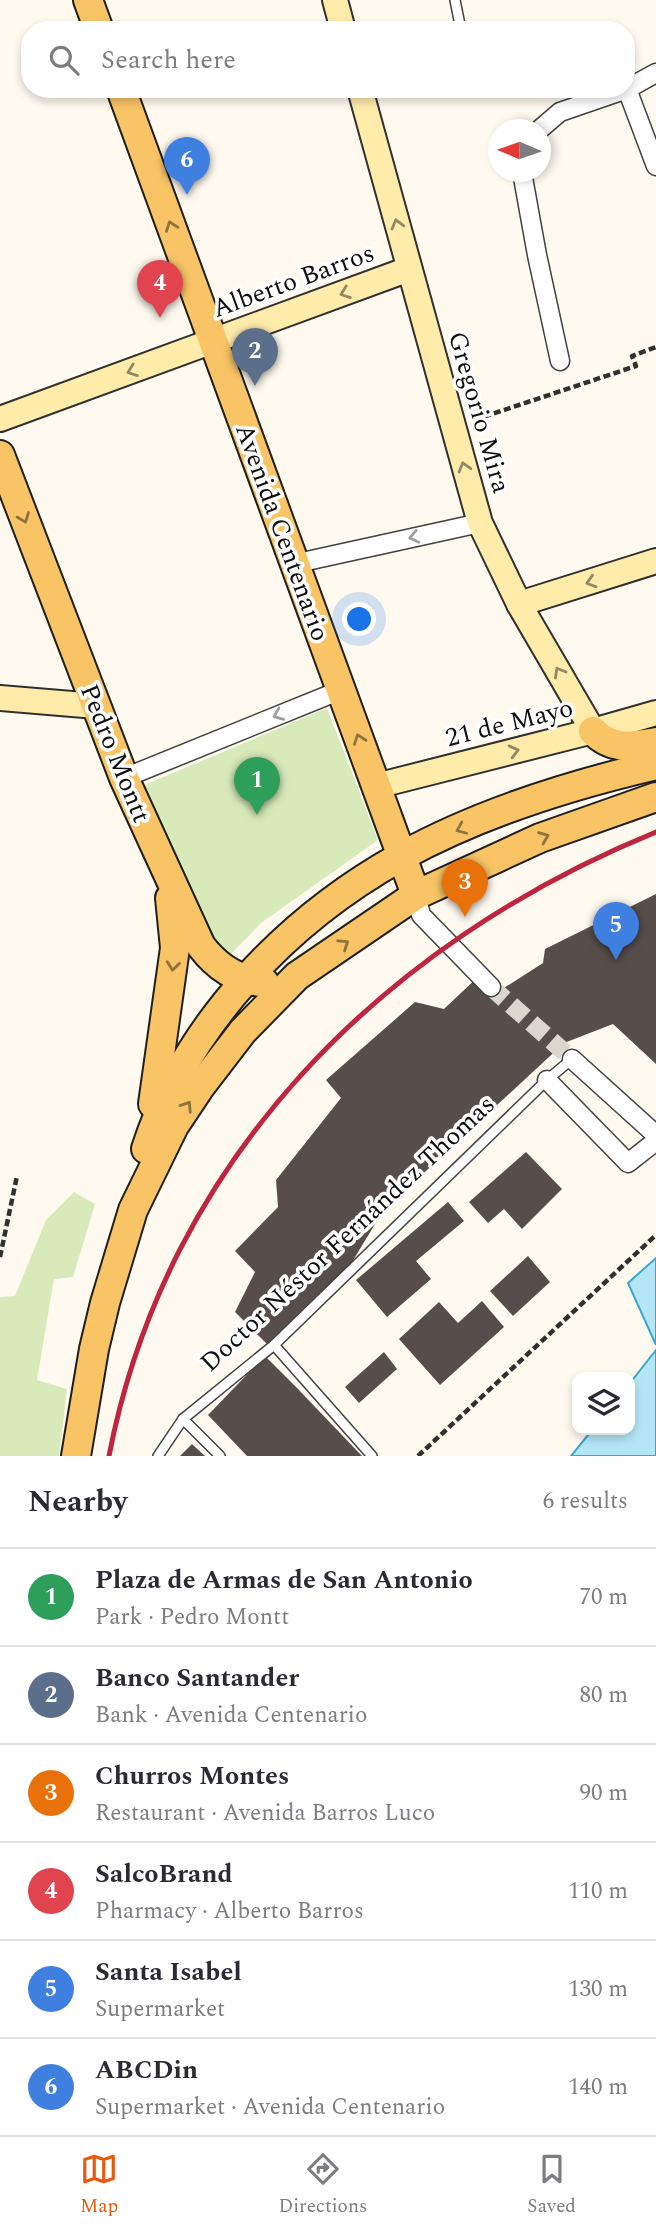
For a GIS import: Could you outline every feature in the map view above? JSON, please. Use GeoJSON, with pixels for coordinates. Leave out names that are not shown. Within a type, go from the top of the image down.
{"type":"FeatureCollection","features":[{"type":"Feature","properties":{"kind":"main road"},"geometry":{"type":"LineString","coordinates":[[88,0],[96,21]]}},
{"type":"Feature","properties":{"kind":"main road","name":"Avenida Centenario"},"geometry":{"type":"LineString","coordinates":[[124,98],[416,895]]}},
{"type":"Feature","properties":{"kind":"main road","name":"Pedro Montt"},"geometry":{"type":"LineString","coordinates":[[0,455],[124,778],[201,946],[220,967],[246,980]]}},
{"type":"Feature","properties":{"kind":"main road"},"geometry":{"type":"LineString","coordinates":[[593,732],[609,744],[621,747],[656,742]]}},
{"type":"Feature","properties":{"kind":"main road"},"geometry":{"type":"LineString","coordinates":[[143,1160],[156,1119],[179,1070],[210,1023],[246,980],[283,943],[321,912],[360,882],[402,856],[509,809],[596,780],[656,765]]}},
{"type":"Feature","properties":{"kind":"main road"},"geometry":{"type":"LineString","coordinates":[[133,1210],[174,1126],[200,1087],[243,1031],[297,976],[416,895],[540,838],[656,797]]}},
{"type":"Feature","properties":{"kind":"main road"},"geometry":{"type":"LineString","coordinates":[[76,1456],[99,1326],[133,1210],[158,1079],[175,948],[169,895],[157,851]]}},
{"type":"Feature","properties":{"kind":"main road"},"geometry":{"type":"LineString","coordinates":[[246,980],[272,982],[297,976]]}},
{"type":"Feature","properties":{"kind":"street"},"geometry":{"type":"LineString","coordinates":[[335,0],[341,21]]}},
{"type":"Feature","properties":{"kind":"street"},"geometry":{"type":"LineString","coordinates":[[635,85],[656,73]]}},
{"type":"Feature","properties":{"kind":"street","name":"Gregorio Mira"},"geometry":{"type":"LineString","coordinates":[[362,98],[480,523],[519,604],[593,732]]}},
{"type":"Feature","properties":{"kind":"street"},"geometry":{"type":"LineString","coordinates":[[551,120],[560,112],[601,98]]}},
{"type":"Feature","properties":{"kind":"street"},"geometry":{"type":"LineString","coordinates":[[631,98],[656,166]]}},
{"type":"Feature","properties":{"kind":"street"},"geometry":{"type":"LineString","coordinates":[[524,182],[560,360]]}},
{"type":"Feature","properties":{"kind":"street","name":"Alberto Barros"},"geometry":{"type":"LineString","coordinates":[[0,419],[409,269]]}},
{"type":"Feature","properties":{"kind":"street"},"geometry":{"type":"LineString","coordinates":[[293,564],[480,523]]}},
{"type":"Feature","properties":{"kind":"street"},"geometry":{"type":"LineString","coordinates":[[519,604],[656,561]]}},
{"type":"Feature","properties":{"kind":"street"},"geometry":{"type":"LineString","coordinates":[[124,778],[341,690]]}},
{"type":"Feature","properties":{"kind":"street"},"geometry":{"type":"LineString","coordinates":[[0,698],[96,706]]}},
{"type":"Feature","properties":{"kind":"street","name":"21 de Mayo"},"geometry":{"type":"LineString","coordinates":[[376,786],[593,732],[656,713]]}},
{"type":"Feature","properties":{"kind":"street"},"geometry":{"type":"LineString","coordinates":[[416,895],[421,915],[491,987]]}},
{"type":"Feature","properties":{"kind":"street"},"geometry":{"type":"LineString","coordinates":[[572,1059],[656,1135]]}},
{"type":"Feature","properties":{"kind":"street"},"geometry":{"type":"LineString","coordinates":[[547,1080],[628,1163],[656,1141]]}},
{"type":"Feature","properties":{"kind":"lane"},"geometry":{"type":"LineString","coordinates":[[455,0],[459,21]]}},
{"type":"Feature","properties":{"kind":"lane","name":"Doctor Néstor Fernández Thomas"},"geometry":{"type":"LineString","coordinates":[[158,1456],[183,1419],[274,1345],[547,1080],[572,1059]]}},
{"type":"Feature","properties":{"kind":"lane"},"geometry":{"type":"LineString","coordinates":[[274,1345],[372,1456]]}},
{"type":"Feature","properties":{"kind":"lane"},"geometry":{"type":"LineString","coordinates":[[183,1419],[220,1456]]}},
{"type":"Feature","properties":{"kind":"path"},"geometry":{"type":"LineString","coordinates":[[452,427],[635,366],[632,356],[656,347]]}},
{"type":"Feature","properties":{"kind":"path"},"geometry":{"type":"LineString","coordinates":[[0,1257],[17,1176]]}},
{"type":"Feature","properties":{"kind":"path"},"geometry":{"type":"LineString","coordinates":[[418,1456],[656,1235]]}},
{"type":"Feature","properties":{"kind":"green space"},"geometry":{"type":"Polygon","coordinates":[[[327,708],[378,840],[261,923],[231,954],[211,941],[135,789],[327,708]]]}},
{"type":"Feature","properties":{"kind":"green space"},"geometry":{"type":"Polygon","coordinates":[[[74,1192],[95,1204],[73,1277],[54,1279],[37,1380],[67,1389],[59,1456],[0,1456],[0,1297],[15,1296],[46,1220],[74,1192]]]}},
{"type":"Feature","properties":{"kind":"water"},"geometry":{"type":"Polygon","coordinates":[[[656,1258],[656,1345],[628,1283],[656,1258]]]}},
{"type":"Feature","properties":{"kind":"water"},"geometry":{"type":"Polygon","coordinates":[[[656,1350],[656,1456],[571,1456],[588,1435],[635,1435],[635,1377],[656,1350]]]}},
{"type":"Feature","properties":{"kind":"building"},"geometry":{"type":"Polygon","coordinates":[[[656,894],[656,1064],[613,1024],[564,1043],[383,1211],[352,1262],[267,1344],[235,1312],[255,1272],[235,1251],[278,1207],[276,1180],[341,1098],[326,1080],[415,1002],[444,1009],[482,973],[493,995],[543,963],[545,949],[656,894]]]}},
{"type":"Feature","properties":{"kind":"building"},"geometry":{"type":"Polygon","coordinates":[[[526,1152],[562,1189],[522,1229],[504,1209],[488,1223],[469,1202],[526,1152]]]}},
{"type":"Feature","properties":{"kind":"building"},"geometry":{"type":"Polygon","coordinates":[[[448,1202],[464,1221],[416,1261],[431,1279],[387,1317],[356,1280],[448,1202]]]}},
{"type":"Feature","properties":{"kind":"building"},"geometry":{"type":"Polygon","coordinates":[[[528,1256],[550,1282],[513,1316],[490,1291],[528,1256]]]}},
{"type":"Feature","properties":{"kind":"building"},"geometry":{"type":"Polygon","coordinates":[[[482,1301],[504,1327],[440,1385],[399,1339],[439,1302],[458,1323],[482,1301]]]}},
{"type":"Feature","properties":{"kind":"building"},"geometry":{"type":"Polygon","coordinates":[[[384,1352],[397,1369],[359,1403],[345,1387],[384,1352]]]}},
{"type":"Feature","properties":{"kind":"building"},"geometry":{"type":"Polygon","coordinates":[[[265,1356],[362,1456],[247,1456],[208,1415],[265,1356]]]}},
{"type":"Feature","properties":{"kind":"building"},"geometry":{"type":"Polygon","coordinates":[[[192,1444],[205,1456],[180,1456],[192,1444]]]}},
{"type":"Feature","properties":{"kind":"tunnel"},"geometry":{"type":"LineString","coordinates":[[491,987],[572,1059]]}},
{"type":"Feature","properties":{"kind":"railway"},"geometry":{"type":"LineString","coordinates":[[109,1456],[138,1349],[180,1249],[235,1158],[302,1075],[378,1000],[463,935],[556,879],[656,832]]}},
{"type":"Feature","properties":{"kind":"place","name":"ABCDin"},"geometry":{"type":"Point","coordinates":[187,195]}},
{"type":"Feature","properties":{"kind":"place","name":"SalcoBrand"},"geometry":{"type":"Point","coordinates":[160,318]}},
{"type":"Feature","properties":{"kind":"place","name":"Banco Santander"},"geometry":{"type":"Point","coordinates":[255,386]}},
{"type":"Feature","properties":{"kind":"place","name":"Plaza de Armas de San Antonio"},"geometry":{"type":"Point","coordinates":[257,815]}},
{"type":"Feature","properties":{"kind":"place","name":"Churros Montes"},"geometry":{"type":"Point","coordinates":[465,917]}},
{"type":"Feature","properties":{"kind":"place","name":"Santa Isabel"},"geometry":{"type":"Point","coordinates":[616,960]}}]}
